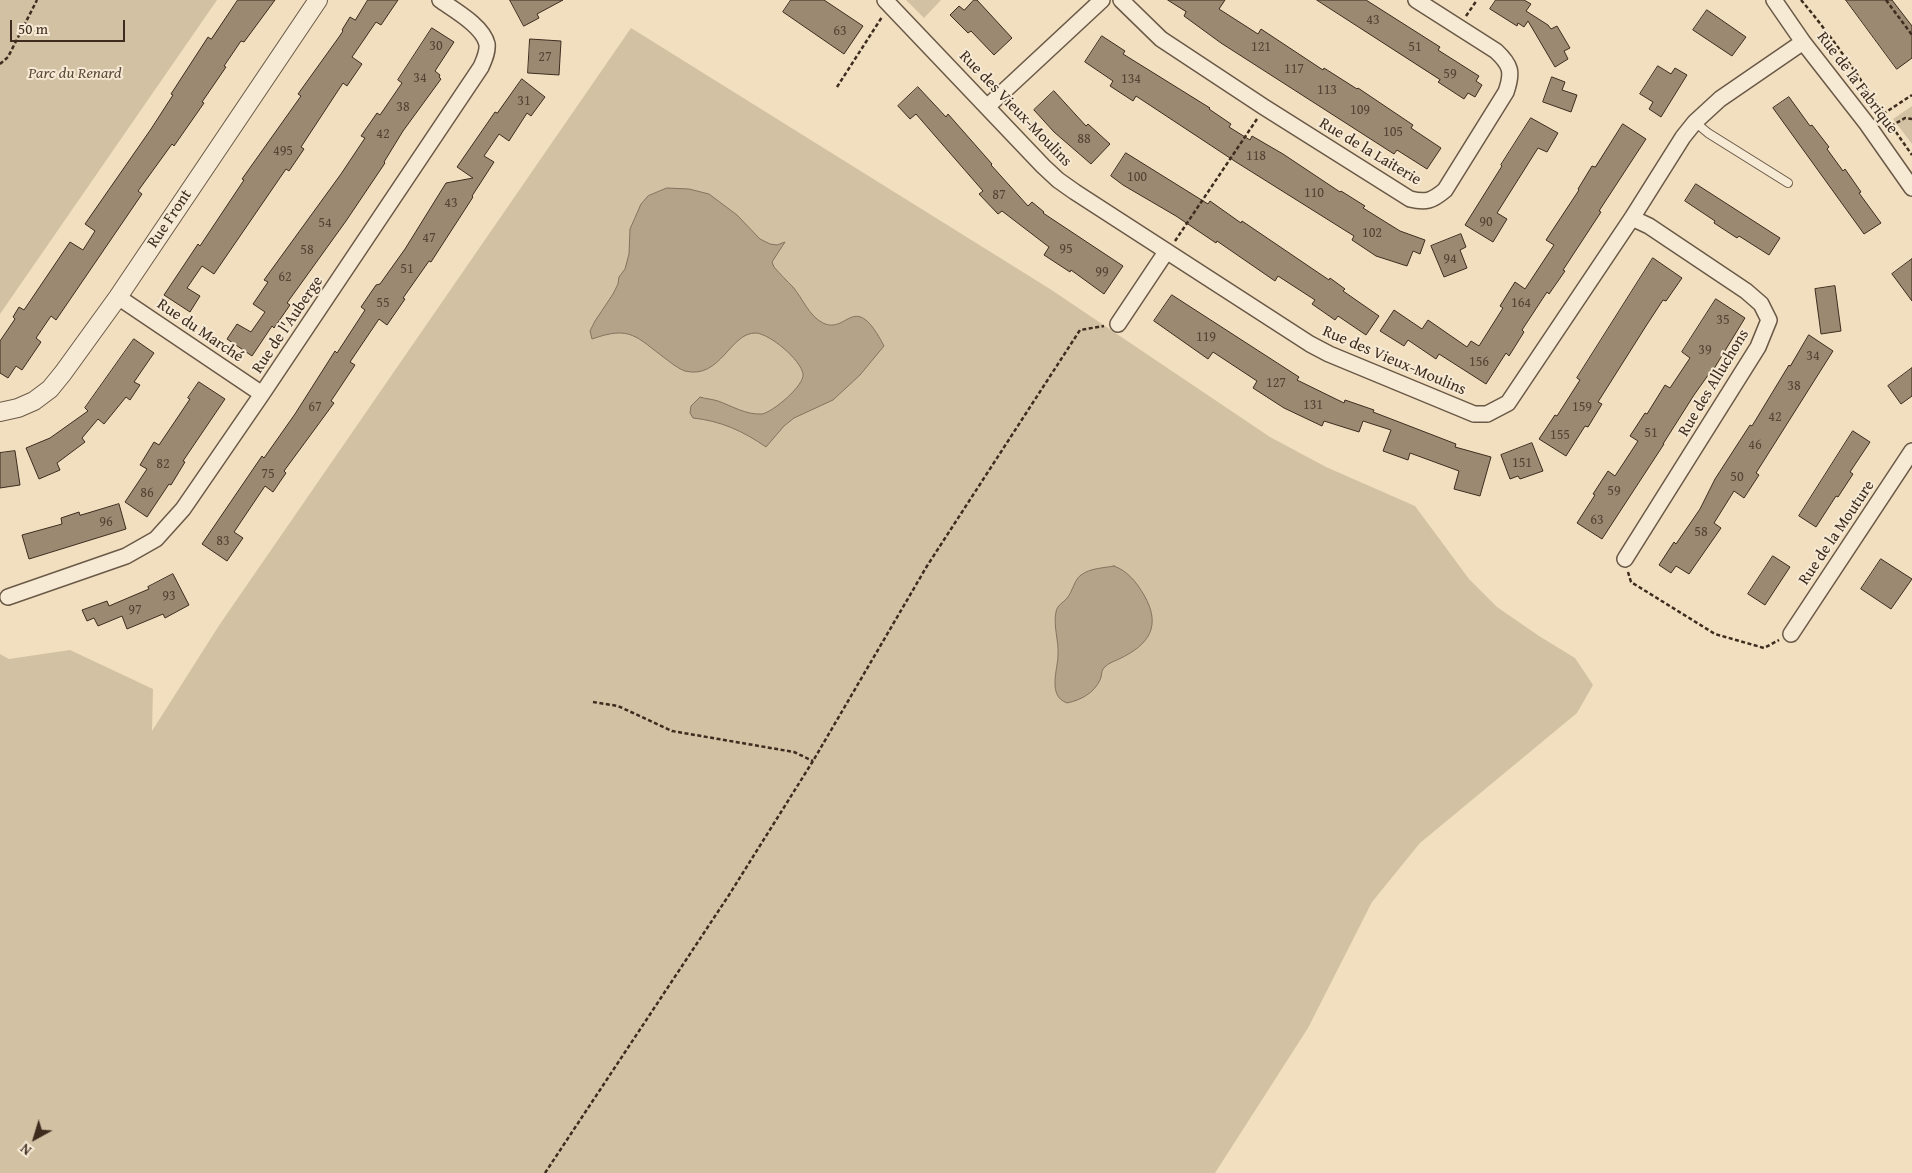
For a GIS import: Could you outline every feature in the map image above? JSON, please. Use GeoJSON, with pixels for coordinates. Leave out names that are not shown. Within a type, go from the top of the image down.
{"type":"FeatureCollection","features":[{"type":"Feature","properties":{"kind":"street","name":"Rue Front"},"geometry":{"type":"LineString","coordinates":[[0,412],[18,408],[34,401],[50,388],[63,373],[118,297],[318,0]]}},
{"type":"Feature","properties":{"kind":"street","name":"Rue de l'Auberge"},"geometry":{"type":"LineString","coordinates":[[8,597],[126,556],[156,539],[183,509],[481,67],[486,56],[487,43],[468,19],[440,0]]}},
{"type":"Feature","properties":{"kind":"street"},"geometry":{"type":"LineString","coordinates":[[988,106],[1102,0]]}},
{"type":"Feature","properties":{"kind":"street","name":"Rue de la Laiterie"},"geometry":{"type":"LineString","coordinates":[[1121,0],[1161,39],[1264,107],[1410,199],[1422,202],[1436,198],[1445,190],[1506,92],[1510,80],[1510,69],[1505,59],[1496,51],[1416,0]]}},
{"type":"Feature","properties":{"kind":"street","name":"Rue de la Fabrique"},"geometry":{"type":"LineString","coordinates":[[1774,0],[1803,42],[1867,124],[1912,188]]}},
{"type":"Feature","properties":{"kind":"street","name":"Rue des Vieux-Moulins"},"geometry":{"type":"LineString","coordinates":[[887,2],[1058,180],[1166,252],[1329,354],[1474,414],[1487,414],[1508,403],[1632,218],[1683,137],[1695,122],[1720,99],[1803,42]]}},
{"type":"Feature","properties":{"kind":"street","name":"Rue des Alluchons"},"geometry":{"type":"LineString","coordinates":[[1625,559],[1758,347],[1769,320],[1761,304],[1746,291],[1649,226],[1632,218]]}},
{"type":"Feature","properties":{"kind":"street"},"geometry":{"type":"LineString","coordinates":[[1118,324],[1166,252]]}},
{"type":"Feature","properties":{"kind":"street","name":"Rue du Marché"},"geometry":{"type":"LineString","coordinates":[[118,297],[262,394]]}},
{"type":"Feature","properties":{"kind":"street","name":"Rue de la Mouture"},"geometry":{"type":"LineString","coordinates":[[1791,634],[1912,451]]}},
{"type":"Feature","properties":{"kind":"lane"},"geometry":{"type":"LineString","coordinates":[[1695,122],[1708,133],[1788,184]]}},
{"type":"Feature","properties":{"kind":"path"},"geometry":{"type":"LineString","coordinates":[[0,64],[8,56],[37,0]]}},
{"type":"Feature","properties":{"kind":"path"},"geometry":{"type":"LineString","coordinates":[[1801,0],[1850,65],[1882,114],[1912,154]]}},
{"type":"Feature","properties":{"kind":"path"},"geometry":{"type":"LineString","coordinates":[[1886,0],[1912,35]]}},
{"type":"Feature","properties":{"kind":"path"},"geometry":{"type":"LineString","coordinates":[[837,87],[887,2]]}},
{"type":"Feature","properties":{"kind":"path"},"geometry":{"type":"LineString","coordinates":[[1882,114],[1912,95]]}},
{"type":"Feature","properties":{"kind":"path"},"geometry":{"type":"LineString","coordinates":[[1166,252],[1177,240],[1264,107]]}},
{"type":"Feature","properties":{"kind":"path"},"geometry":{"type":"LineString","coordinates":[[1891,126],[1905,118],[1912,119]]}},
{"type":"Feature","properties":{"kind":"path"},"geometry":{"type":"LineString","coordinates":[[545,1173],[729,895],[813,761],[927,566],[1080,330],[1118,324]]}},
{"type":"Feature","properties":{"kind":"path"},"geometry":{"type":"LineString","coordinates":[[1625,559],[1631,582],[1715,634],[1764,648],[1791,634]]}},
{"type":"Feature","properties":{"kind":"path"},"geometry":{"type":"LineString","coordinates":[[593,702],[618,706],[672,731],[794,752],[813,761]]}},
{"type":"Feature","properties":{"kind":"green space","name":"Parc du Renard"},"geometry":{"type":"Polygon","coordinates":[[[0,0],[217,0],[0,314],[0,0]]]}},
{"type":"Feature","properties":{"kind":"green space"},"geometry":{"type":"Polygon","coordinates":[[[906,0],[941,0],[924,18],[906,0]]]}},
{"type":"Feature","properties":{"kind":"green space"},"geometry":{"type":"Polygon","coordinates":[[[631,28],[1050,289],[1270,437],[1326,467],[1415,506],[1469,579],[1497,607],[1575,658],[1593,685],[1577,713],[1420,843],[1372,902],[1308,1028],[1215,1173],[0,1173],[0,654],[9,659],[70,650],[153,689],[152,731],[220,624],[631,28]]]}},
{"type":"Feature","properties":{"kind":"green space"},"geometry":{"type":"Polygon","coordinates":[[[1912,106],[1912,144],[1893,119],[1912,106]]]}},
{"type":"Feature","properties":{"kind":"shaded area"},"geometry":{"type":"Polygon","coordinates":[[[667,188],[689,189],[709,194],[737,215],[760,239],[777,245],[785,242],[772,262],[814,316],[823,323],[832,325],[858,316],[874,329],[884,346],[860,375],[833,400],[794,418],[784,426],[766,447],[749,436],[731,428],[693,418],[690,413],[691,406],[700,397],[718,401],[745,412],[762,414],[773,408],[794,391],[802,379],[801,368],[791,355],[769,338],[756,333],[747,335],[708,369],[697,372],[680,369],[640,339],[625,333],[605,335],[592,339],[590,331],[613,294],[619,277],[625,269],[629,254],[630,229],[641,204],[648,196],[667,188]]]}},
{"type":"Feature","properties":{"kind":"shaded area"},"geometry":{"type":"Polygon","coordinates":[[[1114,566],[1132,578],[1144,595],[1152,616],[1150,633],[1145,641],[1129,654],[1102,670],[1101,679],[1091,692],[1082,698],[1067,703],[1057,695],[1055,688],[1058,655],[1055,623],[1057,610],[1081,575],[1093,570],[1114,566]]]}},
{"type":"Feature","properties":{"kind":"building"},"geometry":{"type":"Polygon","coordinates":[[[238,0],[275,0],[244,42],[241,41],[202,102],[204,103],[174,146],[172,144],[138,191],[142,194],[56,320],[51,316],[36,338],[41,342],[22,370],[16,366],[8,378],[0,373],[0,341],[15,319],[13,317],[19,307],[24,310],[70,242],[83,250],[95,231],[85,224],[151,129],[208,37],[211,39],[238,0]]]}},
{"type":"Feature","properties":{"kind":"building"},"geometry":{"type":"Polygon","coordinates":[[[368,0],[398,0],[381,25],[376,22],[352,57],[362,64],[347,86],[343,83],[301,147],[304,149],[289,171],[286,169],[214,274],[202,266],[187,288],[200,296],[190,312],[164,295],[198,244],[200,246],[244,180],[242,179],[301,96],[298,94],[339,37],[350,17],[355,20],[368,0]]]}},
{"type":"Feature","properties":{"kind":"building"},"geometry":{"type":"Polygon","coordinates":[[[510,0],[563,0],[537,14],[539,18],[524,26],[510,0]]]}},
{"type":"Feature","properties":{"kind":"building"},"geometry":{"type":"Polygon","coordinates":[[[791,0],[824,0],[863,26],[844,54],[783,12],[791,0]]]}},
{"type":"Feature","properties":{"kind":"building"},"geometry":{"type":"Polygon","coordinates":[[[974,0],[977,0],[1012,38],[994,55],[971,31],[968,33],[950,15],[959,6],[964,10],[974,0]]]}},
{"type":"Feature","properties":{"kind":"building"},"geometry":{"type":"Polygon","coordinates":[[[1168,0],[1225,0],[1219,9],[1258,34],[1261,29],[1323,70],[1324,68],[1358,88],[1413,125],[1411,128],[1441,148],[1427,169],[1397,150],[1394,154],[1221,43],[1184,16],[1186,12],[1168,0]]]}},
{"type":"Feature","properties":{"kind":"building"},"geometry":{"type":"Polygon","coordinates":[[[1317,0],[1366,0],[1440,47],[1438,50],[1479,76],[1476,81],[1482,85],[1475,97],[1468,93],[1464,99],[1438,82],[1440,80],[1317,0]]]}},
{"type":"Feature","properties":{"kind":"building"},"geometry":{"type":"Polygon","coordinates":[[[1496,0],[1524,0],[1531,4],[1526,11],[1551,29],[1557,26],[1570,48],[1564,51],[1568,59],[1555,67],[1528,21],[1524,27],[1518,23],[1517,26],[1490,9],[1496,0]]]}},
{"type":"Feature","properties":{"kind":"building"},"geometry":{"type":"Polygon","coordinates":[[[1846,0],[1892,0],[1912,26],[1912,58],[1897,69],[1846,0]]]}},
{"type":"Feature","properties":{"kind":"building"},"geometry":{"type":"Polygon","coordinates":[[[1707,10],[1746,37],[1732,56],[1693,30],[1707,10]]]}},
{"type":"Feature","properties":{"kind":"building"},"geometry":{"type":"Polygon","coordinates":[[[432,28],[454,42],[435,71],[440,75],[441,79],[403,131],[385,163],[346,221],[287,303],[290,305],[274,328],[272,326],[252,356],[227,339],[237,324],[251,332],[265,312],[253,304],[268,282],[264,280],[341,174],[365,138],[361,136],[377,113],[380,115],[402,83],[398,80],[432,28]]]}},
{"type":"Feature","properties":{"kind":"building"},"geometry":{"type":"Polygon","coordinates":[[[1102,36],[1125,51],[1123,54],[1210,108],[1231,124],[1229,127],[1250,140],[1252,136],[1283,154],[1340,192],[1365,206],[1363,208],[1400,231],[1425,240],[1420,254],[1413,251],[1407,266],[1376,256],[1352,240],[1354,236],[1136,96],[1133,101],[1110,86],[1113,81],[1085,62],[1102,36]]]}},
{"type":"Feature","properties":{"kind":"building"},"geometry":{"type":"Polygon","coordinates":[[[530,39],[561,41],[559,75],[528,73],[530,39]]]}},
{"type":"Feature","properties":{"kind":"building"},"geometry":{"type":"Polygon","coordinates":[[[1658,66],[1671,74],[1675,68],[1687,75],[1661,117],[1649,109],[1653,102],[1640,94],[1658,66]]]}},
{"type":"Feature","properties":{"kind":"building"},"geometry":{"type":"Polygon","coordinates":[[[1552,77],[1565,82],[1562,90],[1577,95],[1571,112],[1543,102],[1552,77]]]}},
{"type":"Feature","properties":{"kind":"building"},"geometry":{"type":"Polygon","coordinates":[[[522,79],[545,97],[531,116],[527,113],[509,141],[499,134],[484,156],[494,162],[473,197],[431,262],[429,261],[403,298],[405,299],[387,325],[379,319],[350,362],[355,365],[331,401],[334,403],[284,471],[286,473],[273,492],[265,486],[234,532],[243,538],[227,561],[202,544],[262,456],[264,458],[295,414],[335,351],[337,353],[365,310],[361,307],[405,249],[446,183],[473,178],[457,167],[495,112],[497,113],[522,79]]]}},
{"type":"Feature","properties":{"kind":"building"},"geometry":{"type":"Polygon","coordinates":[[[918,87],[946,117],[948,114],[1028,206],[1032,202],[1043,213],[1123,266],[1104,294],[1071,270],[1070,272],[1044,255],[1049,247],[1002,211],[998,214],[979,194],[983,191],[916,114],[910,119],[898,106],[918,87]]]}},
{"type":"Feature","properties":{"kind":"building"},"geometry":{"type":"Polygon","coordinates":[[[1054,91],[1086,126],[1088,124],[1110,144],[1091,164],[1054,132],[1034,110],[1054,91]]]}},
{"type":"Feature","properties":{"kind":"building"},"geometry":{"type":"Polygon","coordinates":[[[1789,97],[1810,126],[1812,125],[1829,147],[1827,149],[1843,171],[1845,169],[1861,192],[1859,193],[1881,223],[1864,234],[1773,108],[1789,97]]]}},
{"type":"Feature","properties":{"kind":"building"},"geometry":{"type":"Polygon","coordinates":[[[1531,118],[1558,133],[1547,152],[1538,148],[1497,213],[1507,219],[1493,242],[1465,225],[1531,118]]]}},
{"type":"Feature","properties":{"kind":"building"},"geometry":{"type":"Polygon","coordinates":[[[1623,124],[1646,139],[1599,211],[1601,212],[1563,270],[1565,271],[1549,294],[1547,292],[1522,330],[1524,332],[1509,356],[1506,353],[1486,384],[1439,354],[1436,359],[1408,340],[1404,346],[1380,331],[1394,310],[1422,329],[1428,320],[1467,347],[1471,341],[1479,346],[1503,308],[1500,306],[1515,282],[1525,289],[1554,245],[1546,240],[1579,190],[1592,166],[1595,167],[1623,124]]]}},
{"type":"Feature","properties":{"kind":"building"},"geometry":{"type":"Polygon","coordinates":[[[1126,153],[1208,204],[1210,201],[1241,223],[1242,221],[1345,289],[1343,291],[1379,316],[1366,335],[1338,316],[1335,320],[1312,304],[1315,300],[1278,276],[1275,281],[1217,241],[1216,243],[1111,176],[1126,153]]]}},
{"type":"Feature","properties":{"kind":"building"},"geometry":{"type":"Polygon","coordinates":[[[1696,184],[1780,238],[1769,255],[1739,236],[1737,238],[1685,201],[1696,184]]]}},
{"type":"Feature","properties":{"kind":"building"},"geometry":{"type":"Polygon","coordinates":[[[1461,234],[1466,247],[1460,250],[1467,268],[1444,277],[1431,246],[1461,234]]]}},
{"type":"Feature","properties":{"kind":"building"},"geometry":{"type":"Polygon","coordinates":[[[1653,258],[1682,278],[1666,301],[1663,300],[1646,326],[1598,402],[1602,404],[1588,427],[1585,426],[1566,456],[1539,439],[1555,415],[1557,416],[1580,380],[1577,378],[1653,258]]]}},
{"type":"Feature","properties":{"kind":"building"},"geometry":{"type":"Polygon","coordinates":[[[1912,259],[1912,301],[1892,274],[1912,259]]]}},
{"type":"Feature","properties":{"kind":"building"},"geometry":{"type":"Polygon","coordinates":[[[1835,286],[1841,331],[1821,334],[1815,289],[1835,286]]]}},
{"type":"Feature","properties":{"kind":"building"},"geometry":{"type":"Polygon","coordinates":[[[1172,295],[1299,377],[1297,380],[1344,403],[1345,400],[1374,410],[1373,412],[1456,444],[1455,447],[1491,457],[1480,496],[1454,489],[1459,471],[1410,453],[1408,460],[1383,451],[1391,430],[1363,421],[1359,432],[1324,421],[1322,426],[1284,408],[1253,388],[1257,381],[1213,352],[1208,359],[1154,321],[1172,295]]]}},
{"type":"Feature","properties":{"kind":"building"},"geometry":{"type":"Polygon","coordinates":[[[1716,299],[1745,318],[1712,372],[1694,395],[1602,539],[1577,523],[1608,471],[1615,476],[1638,441],[1630,436],[1645,413],[1647,414],[1665,385],[1670,388],[1690,358],[1682,352],[1716,299]]]}},
{"type":"Feature","properties":{"kind":"building"},"geometry":{"type":"Polygon","coordinates":[[[1809,335],[1833,351],[1756,473],[1759,475],[1744,498],[1734,491],[1714,523],[1721,528],[1689,574],[1676,566],[1671,573],[1659,565],[1700,509],[1715,479],[1750,425],[1752,426],[1809,335]]]}},
{"type":"Feature","properties":{"kind":"building"},"geometry":{"type":"Polygon","coordinates":[[[134,339],[154,353],[134,382],[140,385],[130,400],[126,397],[104,424],[98,419],[82,438],[85,442],[57,463],[60,470],[39,479],[26,448],[50,438],[88,411],[85,408],[134,339]]]}},
{"type":"Feature","properties":{"kind":"building"},"geometry":{"type":"Polygon","coordinates":[[[1912,368],[1912,396],[1901,404],[1888,386],[1912,368]]]}},
{"type":"Feature","properties":{"kind":"building"},"geometry":{"type":"Polygon","coordinates":[[[199,382],[225,399],[183,461],[185,462],[171,485],[169,484],[147,517],[125,502],[147,469],[140,465],[154,442],[159,445],[190,399],[188,398],[199,382]]]}},
{"type":"Feature","properties":{"kind":"building"},"geometry":{"type":"Polygon","coordinates":[[[1853,431],[1870,442],[1850,472],[1853,474],[1816,527],[1799,516],[1853,431]]]}},
{"type":"Feature","properties":{"kind":"building"},"geometry":{"type":"Polygon","coordinates":[[[1532,443],[1543,471],[1520,479],[1518,476],[1510,479],[1501,455],[1532,443]]]}},
{"type":"Feature","properties":{"kind":"building"},"geometry":{"type":"Polygon","coordinates":[[[15,451],[20,485],[0,488],[0,453],[15,451]]]}},
{"type":"Feature","properties":{"kind":"building"},"geometry":{"type":"Polygon","coordinates":[[[119,504],[126,529],[29,559],[22,535],[62,524],[61,518],[79,512],[80,515],[119,504]]]}},
{"type":"Feature","properties":{"kind":"building"},"geometry":{"type":"Polygon","coordinates":[[[1773,556],[1790,567],[1765,605],[1748,594],[1773,556]]]}},
{"type":"Feature","properties":{"kind":"building"},"geometry":{"type":"Polygon","coordinates":[[[1881,559],[1912,579],[1891,609],[1861,589],[1881,559]]]}},
{"type":"Feature","properties":{"kind":"building"},"geometry":{"type":"Polygon","coordinates":[[[173,574],[189,605],[165,618],[163,614],[127,629],[122,616],[98,626],[94,618],[87,621],[82,610],[107,601],[109,606],[149,589],[148,587],[173,574]]]}}]}
